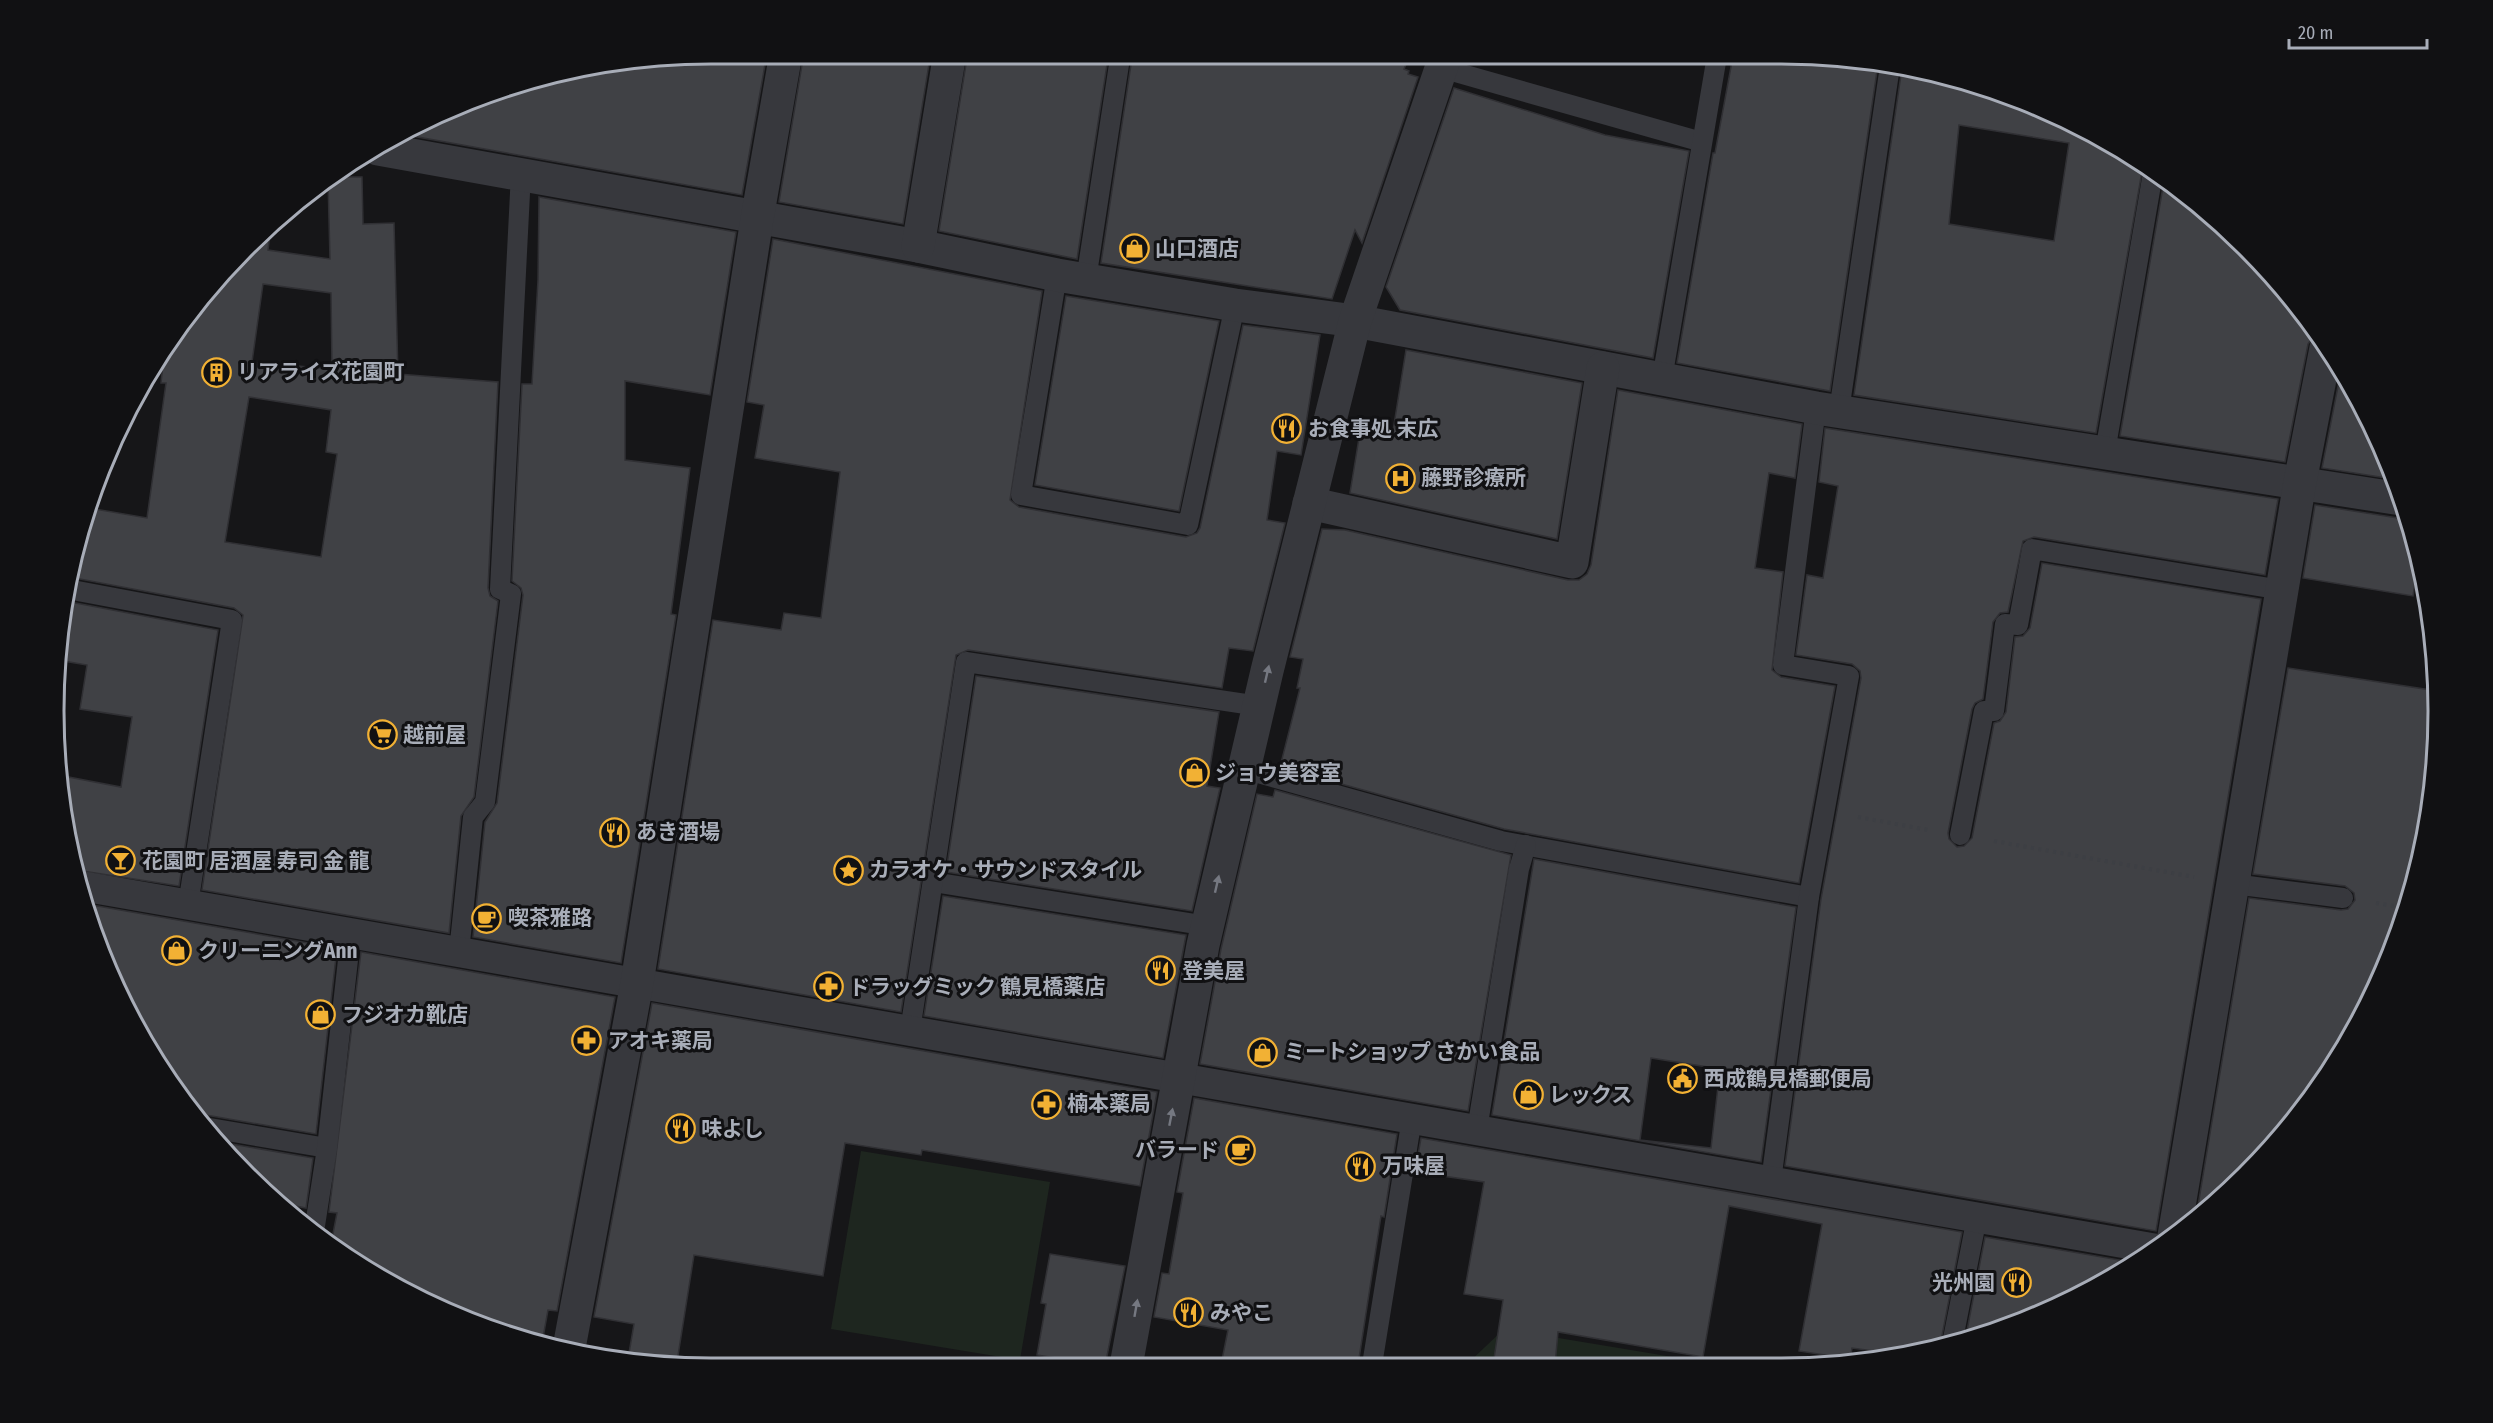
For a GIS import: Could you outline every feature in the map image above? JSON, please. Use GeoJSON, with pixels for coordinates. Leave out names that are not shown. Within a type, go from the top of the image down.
{"type":"FeatureCollection","features":[{"type":"Feature","properties":{"kind":"street"},"geometry":{"type":"LineString","coordinates":[[570,1342],[637,983],[757,219],[784,64]]}},
{"type":"Feature","properties":{"kind":"street"},"geometry":{"type":"LineString","coordinates":[[918,246],[948,64]]}},
{"type":"Feature","properties":{"kind":"street"},"geometry":{"type":"LineString","coordinates":[[1127,1358],[1208,926],[1259,706],[1355,321],[1442,64]]}},
{"type":"Feature","properties":{"kind":"street"},"geometry":{"type":"LineString","coordinates":[[390,150],[757,219],[918,246],[1071,277],[1235,305],[1355,321],[1603,369],[1828,409],[2392,497]]}},
{"type":"Feature","properties":{"kind":"street"},"geometry":{"type":"LineString","coordinates":[[2176,1224],[2300,482],[2324,359]]}},
{"type":"Feature","properties":{"kind":"street"},"geometry":{"type":"LineString","coordinates":[[1309,503],[1572,562],[1603,369]]}},
{"type":"Feature","properties":{"kind":"street"},"geometry":{"type":"LineString","coordinates":[[90,887],[2143,1247]]}},
{"type":"Feature","properties":{"kind":"lane"},"geometry":{"type":"LineString","coordinates":[[1119,64],[1021,495],[1188,525],[1235,305]]}},
{"type":"Feature","properties":{"kind":"lane"},"geometry":{"type":"LineString","coordinates":[[1449,64],[1702,142]]}},
{"type":"Feature","properties":{"kind":"lane"},"geometry":{"type":"LineString","coordinates":[[1662,379],[1716,64]]}},
{"type":"Feature","properties":{"kind":"lane"},"geometry":{"type":"LineString","coordinates":[[1771,1182],[1809,897],[1849,676],[1784,665],[1889,74]]}},
{"type":"Feature","properties":{"kind":"lane"},"geometry":{"type":"LineString","coordinates":[[459,952],[473,817],[485,802],[511,594],[500,589],[521,173]]}},
{"type":"Feature","properties":{"kind":"lane"},"geometry":{"type":"LineString","coordinates":[[2105,452],[2152,181]]}},
{"type":"Feature","properties":{"kind":"lane"},"geometry":{"type":"LineString","coordinates":[[1960,835],[1984,711],[1994,711],[2005,624],[2018,625],[2032,549],[2283,590]]}},
{"type":"Feature","properties":{"kind":"lane"},"geometry":{"type":"LineString","coordinates":[[76,591],[232,620],[188,904]]}},
{"type":"Feature","properties":{"kind":"lane"},"geometry":{"type":"LineString","coordinates":[[909,1031],[966,662],[1259,706]]}},
{"type":"Feature","properties":{"kind":"lane"},"geometry":{"type":"LineString","coordinates":[[1244,769],[1501,841],[1809,897]]}},
{"type":"Feature","properties":{"kind":"lane"},"geometry":{"type":"LineString","coordinates":[[1477,1130],[1520,869],[1527,845]]}},
{"type":"Feature","properties":{"kind":"lane"},"geometry":{"type":"LineString","coordinates":[[933,882],[1208,926]]}},
{"type":"Feature","properties":{"kind":"lane"},"geometry":{"type":"LineString","coordinates":[[2233,884],[2343,898]]}},
{"type":"Feature","properties":{"kind":"lane"},"geometry":{"type":"LineString","coordinates":[[315,1223],[327,1148],[351,933]]}},
{"type":"Feature","properties":{"kind":"lane"},"geometry":{"type":"LineString","coordinates":[[1373,1358],[1412,1118]]}},
{"type":"Feature","properties":{"kind":"lane"},"geometry":{"type":"LineString","coordinates":[[217,1128],[327,1148]]}},
{"type":"Feature","properties":{"kind":"lane"},"geometry":{"type":"LineString","coordinates":[[1954,1335],[1977,1217]]}},
{"type":"Feature","properties":{"kind":"path"},"geometry":{"type":"LineString","coordinates":[[1825,812],[2233,884]]}},
{"type":"Feature","properties":{"kind":"shaded area"},"geometry":{"type":"Polygon","coordinates":[[[861,1151],[1050,1182],[1020,1358],[1008,1358],[831,1329],[861,1151]]]}},
{"type":"Feature","properties":{"kind":"shaded area"},"geometry":{"type":"Polygon","coordinates":[[[1504,1329],[1679,1358],[1473,1358],[1504,1329]]]}},
{"type":"Feature","properties":{"kind":"building"},"geometry":{"type":"Polygon","coordinates":[[[765,64],[742,195],[415,136],[504,99],[585,77],[669,66],[765,64]]]}},
{"type":"Feature","properties":{"kind":"building"},"geometry":{"type":"Polygon","coordinates":[[[802,64],[929,64],[903,224],[779,202],[802,64]]]}},
{"type":"Feature","properties":{"kind":"building"},"geometry":{"type":"Polygon","coordinates":[[[966,64],[1107,64],[1077,259],[939,231],[966,64]]]}},
{"type":"Feature","properties":{"kind":"building"},"geometry":{"type":"Polygon","coordinates":[[[1131,64],[1406,64],[1404,69],[1409,71],[1408,74],[1418,77],[1362,243],[1355,230],[1332,299],[1101,263],[1131,64]]]}},
{"type":"Feature","properties":{"kind":"building"},"geometry":{"type":"Polygon","coordinates":[[[1732,64],[1824,66],[1877,72],[1830,391],[1677,363],[1713,153],[1715,153],[1732,64]]]}},
{"type":"Feature","properties":{"kind":"building"},"geometry":{"type":"Polygon","coordinates":[[[1901,76],[1949,87],[2029,114],[2068,131],[2142,174],[2096,433],[1854,395],[1901,76]],[[1959,125],[1949,224],[2054,241],[2069,143],[1959,125]]]}},
{"type":"Feature","properties":{"kind":"building"},"geometry":{"type":"Polygon","coordinates":[[[1454,88],[1605,135],[1689,151],[1653,358],[1400,310],[1386,287],[1454,88]]]}},
{"type":"Feature","properties":{"kind":"building"},"geometry":{"type":"Polygon","coordinates":[[[348,177],[362,177],[363,224],[394,223],[398,374],[498,382],[488,588],[490,596],[498,601],[474,797],[461,816],[449,933],[202,890],[243,615],[234,608],[79,579],[97,509],[147,518],[166,383],[161,383],[162,370],[198,318],[225,285],[269,240],[268,250],[330,259],[328,191],[348,177]],[[263,284],[252,362],[332,369],[331,293],[263,284]],[[249,397],[225,542],[321,557],[337,454],[326,452],[331,410],[249,397]]]}},
{"type":"Feature","properties":{"kind":"building"},"geometry":{"type":"Polygon","coordinates":[[[2163,189],[2208,225],[2239,254],[2268,285],[2311,340],[2308,344],[2285,462],[2120,436],[2163,189]]]}},
{"type":"Feature","properties":{"kind":"building"},"geometry":{"type":"Polygon","coordinates":[[[539,197],[736,232],[710,395],[625,381],[625,460],[690,468],[671,614],[676,615],[621,963],[473,937],[485,822],[497,803],[523,595],[521,588],[512,581],[522,384],[532,384],[538,280],[539,197]]]}},
{"type":"Feature","properties":{"kind":"building"},"geometry":{"type":"Polygon","coordinates":[[[773,239],[1042,291],[1010,500],[1019,507],[1186,537],[1197,533],[1200,528],[1243,325],[1320,335],[1301,455],[1277,451],[1267,520],[1285,523],[1253,651],[1229,648],[1222,688],[968,650],[956,655],[901,1012],[658,969],[713,620],[781,630],[784,613],[821,618],[840,472],[755,458],[764,405],[747,402],[773,239]]]}},
{"type":"Feature","properties":{"kind":"building"},"geometry":{"type":"Polygon","coordinates":[[[1066,296],[1219,321],[1179,511],[1035,485],[1066,296]]]}},
{"type":"Feature","properties":{"kind":"building"},"geometry":{"type":"Polygon","coordinates":[[[1406,350],[1582,383],[1557,539],[1350,493],[1360,432],[1392,437],[1406,350]]]}},
{"type":"Feature","properties":{"kind":"building"},"geometry":{"type":"Polygon","coordinates":[[[2339,383],[2362,425],[2384,478],[2322,468],[2339,383]]]}},
{"type":"Feature","properties":{"kind":"building"},"geometry":{"type":"Polygon","coordinates":[[[1618,390],[1802,424],[1795,478],[1769,473],[1755,568],[1783,572],[1772,670],[1781,677],[1835,686],[1799,883],[1504,829],[1280,767],[1300,688],[1297,688],[1303,659],[1290,657],[1322,529],[1345,530],[1568,580],[1579,580],[1587,574],[1591,565],[1618,390]]]}},
{"type":"Feature","properties":{"kind":"building"},"geometry":{"type":"Polygon","coordinates":[[[1825,428],[2278,499],[2265,575],[2034,537],[2023,541],[2008,612],[2000,613],[1993,622],[1983,699],[1975,703],[1972,709],[1948,833],[1949,839],[1957,847],[1964,846],[1972,838],[1994,723],[2000,721],[2006,712],[2015,637],[2023,636],[2030,628],[2042,563],[2261,599],[2156,1231],[1785,1166],[1821,899],[1861,678],[1860,671],[1852,664],[1796,655],[1807,575],[1823,578],[1838,486],[1819,482],[1825,428]]]}},
{"type":"Feature","properties":{"kind":"building"},"geometry":{"type":"Polygon","coordinates":[[[2315,505],[2398,518],[2415,582],[2413,596],[2303,578],[2315,505]]]}},
{"type":"Feature","properties":{"kind":"building"},"geometry":{"type":"Polygon","coordinates":[[[74,603],[218,630],[179,886],[85,871],[77,838],[68,777],[121,787],[132,717],[80,709],[87,665],[67,662],[74,603]]]}},
{"type":"Feature","properties":{"kind":"building"},"geometry":{"type":"Polygon","coordinates":[[[2288,668],[2427,690],[2427,754],[2416,838],[2394,919],[2362,998],[2342,1035],[2295,1105],[2239,1169],[2198,1206],[2249,898],[2341,910],[2348,909],[2355,900],[2354,893],[2345,886],[2253,874],[2288,668]]]}},
{"type":"Feature","properties":{"kind":"building"},"geometry":{"type":"Polygon","coordinates":[[[976,676],[1219,712],[1207,786],[1220,788],[1192,911],[946,872],[976,676]]]}},
{"type":"Feature","properties":{"kind":"building"},"geometry":{"type":"Polygon","coordinates":[[[1275,790],[1511,855],[1468,1111],[1200,1064],[1221,949],[1257,794],[1273,797],[1275,790]]]}},
{"type":"Feature","properties":{"kind":"building"},"geometry":{"type":"Polygon","coordinates":[[[1534,859],[1796,907],[1761,1162],[1492,1115],[1534,859]],[[1651,1058],[1640,1140],[1711,1148],[1720,1069],[1651,1058]]]}},
{"type":"Feature","properties":{"kind":"building"},"geometry":{"type":"Polygon","coordinates":[[[943,896],[1186,935],[1163,1058],[924,1016],[943,896]]]}},
{"type":"Feature","properties":{"kind":"building"},"geometry":{"type":"Polygon","coordinates":[[[95,906],[337,948],[316,1134],[206,1115],[174,1071],[131,998],[95,906]]]}},
{"type":"Feature","properties":{"kind":"building"},"geometry":{"type":"Polygon","coordinates":[[[361,952],[615,997],[557,1311],[548,1310],[543,1336],[464,1309],[388,1272],[333,1235],[337,1213],[329,1212],[361,952]]]}},
{"type":"Feature","properties":{"kind":"building"},"geometry":{"type":"Polygon","coordinates":[[[652,1003],[1157,1092],[1140,1186],[922,1150],[921,1155],[845,1143],[823,1276],[694,1255],[678,1357],[629,1353],[634,1324],[594,1317],[652,1003]]]}},
{"type":"Feature","properties":{"kind":"building"},"geometry":{"type":"Polygon","coordinates":[[[1194,1098],[1397,1134],[1384,1217],[1381,1216],[1359,1358],[1222,1358],[1228,1330],[1154,1317],[1162,1273],[1169,1274],[1183,1193],[1177,1192],[1194,1098]]]}},
{"type":"Feature","properties":{"kind":"building"},"geometry":{"type":"Polygon","coordinates":[[[1421,1138],[1962,1232],[1942,1338],[1876,1351],[1852,1348],[1851,1354],[1832,1356],[1799,1351],[1822,1224],[1729,1206],[1703,1357],[1558,1332],[1556,1358],[1494,1358],[1503,1300],[1464,1294],[1484,1182],[1415,1172],[1421,1138]]]}},
{"type":"Feature","properties":{"kind":"building"},"geometry":{"type":"Polygon","coordinates":[[[230,1144],[313,1158],[306,1208],[295,1206],[285,1198],[230,1144]]]}},
{"type":"Feature","properties":{"kind":"building"},"geometry":{"type":"Polygon","coordinates":[[[1985,1237],[2123,1261],[2068,1292],[2029,1309],[1967,1331],[1985,1237]]]}},
{"type":"Feature","properties":{"kind":"building"},"geometry":{"type":"Polygon","coordinates":[[[1050,1254],[1125,1266],[1107,1358],[1056,1358],[1037,1355],[1046,1304],[1041,1303],[1050,1254]]]}},
{"type":"Feature","properties":{"kind":"place","name":"山口酒店"},"geometry":{"type":"Point","coordinates":[1134,249]}},
{"type":"Feature","properties":{"kind":"place","name":"リアライズ花園町"},"geometry":{"type":"Point","coordinates":[216,372]}},
{"type":"Feature","properties":{"kind":"place","name":"お食事処 末広"},"geometry":{"type":"Point","coordinates":[1287,429]}},
{"type":"Feature","properties":{"kind":"place","name":"藤野診療所"},"geometry":{"type":"Point","coordinates":[1400,478]}},
{"type":"Feature","properties":{"kind":"place","name":"越前屋"},"geometry":{"type":"Point","coordinates":[382,735]}},
{"type":"Feature","properties":{"kind":"place","name":"ジョウ美容室"},"geometry":{"type":"Point","coordinates":[1194,773]}},
{"type":"Feature","properties":{"kind":"place","name":"あき酒場"},"geometry":{"type":"Point","coordinates":[615,832]}},
{"type":"Feature","properties":{"kind":"place","name":"花園町 居酒屋 寿司 金 龍"},"geometry":{"type":"Point","coordinates":[121,861]}},
{"type":"Feature","properties":{"kind":"place","name":"カラオケ・サウンドスタイル"},"geometry":{"type":"Point","coordinates":[848,870]}},
{"type":"Feature","properties":{"kind":"place","name":"喫茶雅路"},"geometry":{"type":"Point","coordinates":[487,918]}},
{"type":"Feature","properties":{"kind":"place","name":"クリーニングAnn"},"geometry":{"type":"Point","coordinates":[177,951]}},
{"type":"Feature","properties":{"kind":"place","name":"登美屋"},"geometry":{"type":"Point","coordinates":[1161,971]}},
{"type":"Feature","properties":{"kind":"place","name":"ドラッグミック 鶴見橋薬店"},"geometry":{"type":"Point","coordinates":[828,987]}},
{"type":"Feature","properties":{"kind":"place","name":"フジオカ靴店"},"geometry":{"type":"Point","coordinates":[321,1015]}},
{"type":"Feature","properties":{"kind":"place","name":"アオキ薬局"},"geometry":{"type":"Point","coordinates":[587,1041]}},
{"type":"Feature","properties":{"kind":"place","name":"ミートショップ さかい食品"},"geometry":{"type":"Point","coordinates":[1263,1052]}},
{"type":"Feature","properties":{"kind":"place","name":"西成鶴見橋郵便局"},"geometry":{"type":"Point","coordinates":[1683,1079]}},
{"type":"Feature","properties":{"kind":"place","name":"レックス"},"geometry":{"type":"Point","coordinates":[1528,1095]}},
{"type":"Feature","properties":{"kind":"place","name":"楠本薬局"},"geometry":{"type":"Point","coordinates":[1046,1104]}},
{"type":"Feature","properties":{"kind":"place","name":"味よし"},"geometry":{"type":"Point","coordinates":[680,1129]}},
{"type":"Feature","properties":{"kind":"place","name":"バラード"},"geometry":{"type":"Point","coordinates":[1240,1150]}},
{"type":"Feature","properties":{"kind":"place","name":"万味屋"},"geometry":{"type":"Point","coordinates":[1361,1166]}},
{"type":"Feature","properties":{"kind":"place","name":"光州園"},"geometry":{"type":"Point","coordinates":[2016,1283]}},
{"type":"Feature","properties":{"kind":"place","name":"みやこ"},"geometry":{"type":"Point","coordinates":[1189,1313]}}]}
